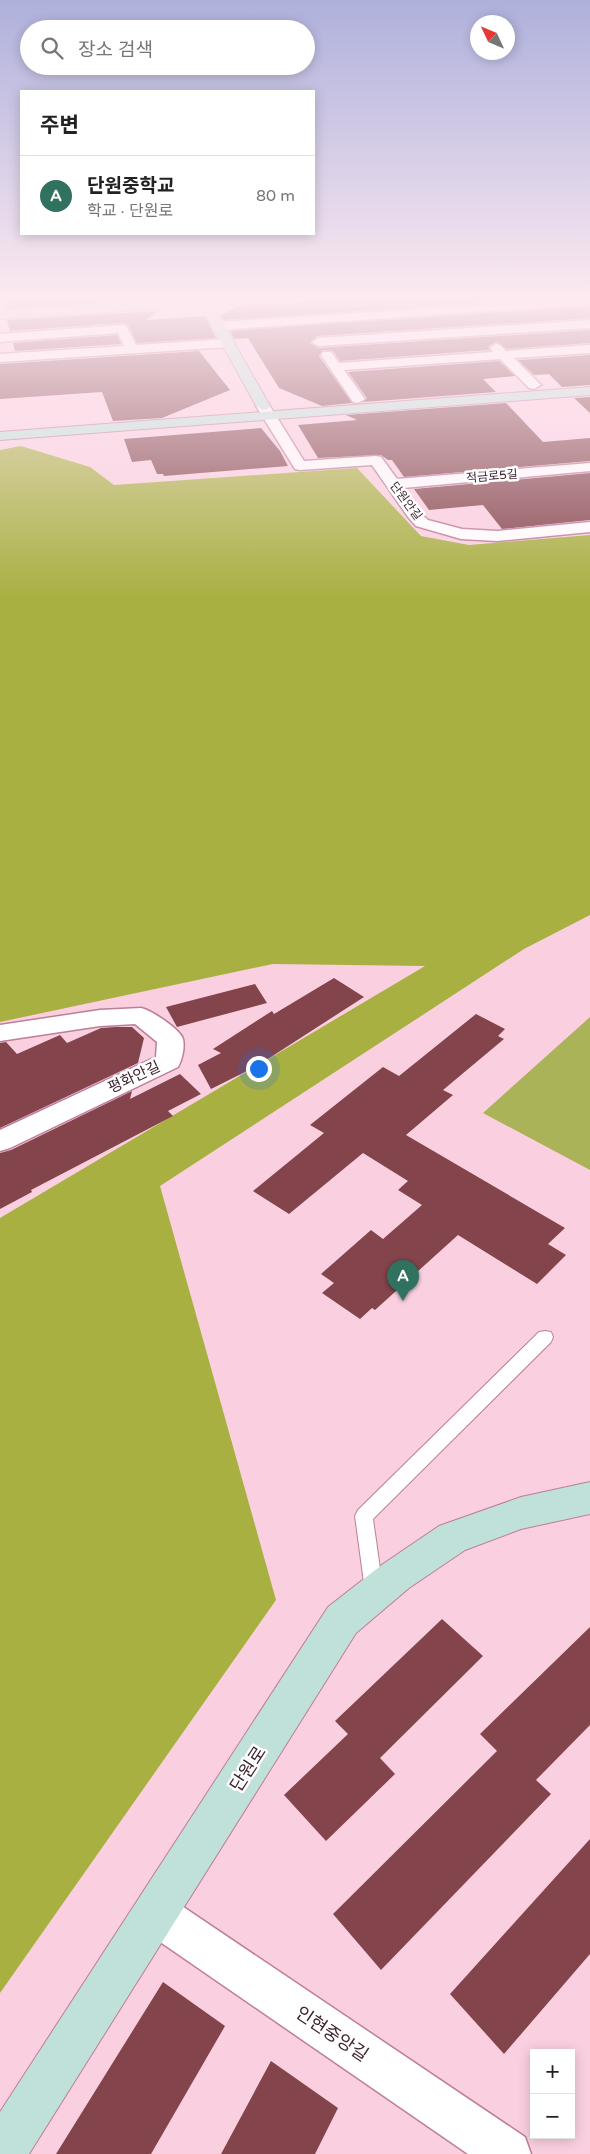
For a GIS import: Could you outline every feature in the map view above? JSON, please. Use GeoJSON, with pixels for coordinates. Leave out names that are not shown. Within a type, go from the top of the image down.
{"type":"FeatureCollection","features":[{"type":"Feature","properties":{"kind":"main road"},"geometry":{"type":"LineString","coordinates":[[260,398],[267,410]]}},
{"type":"Feature","properties":{"kind":"main road"},"geometry":{"type":"LineString","coordinates":[[0,436],[377,398]]}},
{"type":"Feature","properties":{"kind":"main road"},"geometry":{"type":"LineString","coordinates":[[0,425],[479,398]]}},
{"type":"Feature","properties":{"kind":"main road","name":"단원로"},"geometry":{"type":"LineString","coordinates":[[1,2154],[342,1620],[396,1576],[452,1538],[522,1514],[587,1502]]}},
{"type":"Feature","properties":{"kind":"street","name":"단원안길"},"geometry":{"type":"LineString","coordinates":[[267,410],[300,466],[376,460],[413,514],[422,523],[461,534],[497,536],[590,527]]}},
{"type":"Feature","properties":{"kind":"street","name":"적금로5길"},"geometry":{"type":"LineString","coordinates":[[394,484],[590,467]]}},
{"type":"Feature","properties":{"kind":"street","name":"평화안길"},"geometry":{"type":"LineString","coordinates":[[0,1033],[100,1018],[141,1016],[170,1039],[169,1061],[0,1141]]}},
{"type":"Feature","properties":{"kind":"street","name":"인현중앙길"},"geometry":{"type":"LineString","coordinates":[[155,1913],[508,2154]]}},
{"type":"Feature","properties":{"kind":"lane"},"geometry":{"type":"LineString","coordinates":[[375,1593],[364,1516],[545,1337]]}},
{"type":"Feature","properties":{"kind":"green space"},"geometry":{"type":"Polygon","coordinates":[[[21,446],[90,467],[114,485],[357,468],[421,536],[469,545],[590,535],[590,915],[524,949],[160,1186],[276,1600],[0,1993],[0,1218],[425,966],[273,964],[0,1022],[0,450],[21,446]]]}},
{"type":"Feature","properties":{"kind":"green space"},"geometry":{"type":"Polygon","coordinates":[[[590,1017],[590,1170],[483,1113],[590,1017]]]}},
{"type":"Feature","properties":{"kind":"building"},"geometry":{"type":"Polygon","coordinates":[[[0,398],[22,398],[0,399],[0,398]]]}},
{"type":"Feature","properties":{"kind":"building"},"geometry":{"type":"Polygon","coordinates":[[[104,398],[212,398],[162,418],[113,421],[104,398]]]}},
{"type":"Feature","properties":{"kind":"building"},"geometry":{"type":"Polygon","coordinates":[[[302,398],[348,398],[352,403],[322,406],[302,398]]]}},
{"type":"Feature","properties":{"kind":"building"},"geometry":{"type":"Polygon","coordinates":[[[367,398],[423,398],[363,402],[367,398]]]}},
{"type":"Feature","properties":{"kind":"building"},"geometry":{"type":"Polygon","coordinates":[[[574,398],[590,398],[590,413],[574,398]]]}},
{"type":"Feature","properties":{"kind":"building"},"geometry":{"type":"Polygon","coordinates":[[[506,403],[543,442],[590,438],[590,461],[404,477],[392,460],[388,460],[381,455],[318,458],[298,425],[357,420],[346,415],[506,403]]]}},
{"type":"Feature","properties":{"kind":"building"},"geometry":{"type":"Polygon","coordinates":[[[261,428],[280,451],[288,466],[164,476],[163,474],[157,474],[151,460],[132,462],[124,439],[261,428]]]}},
{"type":"Feature","properties":{"kind":"building"},"geometry":{"type":"Polygon","coordinates":[[[590,473],[590,520],[502,529],[483,505],[429,510],[414,489],[590,473]]]}},
{"type":"Feature","properties":{"kind":"building"},"geometry":{"type":"Polygon","coordinates":[[[334,978],[364,997],[257,1066],[211,1089],[198,1065],[221,1053],[213,1049],[272,1011],[274,1014],[334,978]]]}},
{"type":"Feature","properties":{"kind":"building"},"geometry":{"type":"Polygon","coordinates":[[[255,984],[267,1003],[177,1027],[166,1007],[255,984]]]}},
{"type":"Feature","properties":{"kind":"building"},"geometry":{"type":"Polygon","coordinates":[[[476,1014],[505,1029],[498,1036],[504,1039],[443,1090],[453,1095],[406,1135],[565,1228],[548,1244],[566,1255],[537,1284],[458,1235],[375,1310],[372,1308],[360,1319],[322,1293],[334,1283],[321,1274],[371,1230],[383,1239],[422,1205],[398,1190],[408,1181],[363,1153],[289,1214],[253,1191],[324,1133],[310,1125],[383,1067],[399,1076],[476,1014]]]}},
{"type":"Feature","properties":{"kind":"building"},"geometry":{"type":"Polygon","coordinates":[[[132,1027],[144,1038],[138,1063],[0,1128],[0,1043],[6,1042],[17,1054],[60,1035],[67,1043],[101,1028],[132,1027]]]}},
{"type":"Feature","properties":{"kind":"building"},"geometry":{"type":"Polygon","coordinates":[[[180,1074],[201,1094],[168,1111],[173,1116],[31,1190],[32,1192],[0,1209],[0,1153],[11,1150],[132,1091],[130,1099],[180,1074]]]}},
{"type":"Feature","properties":{"kind":"building"},"geometry":{"type":"Polygon","coordinates":[[[442,1619],[483,1656],[380,1758],[395,1774],[326,1841],[284,1795],[348,1734],[335,1721],[442,1619]]]}},
{"type":"Feature","properties":{"kind":"building"},"geometry":{"type":"Polygon","coordinates":[[[590,1627],[590,1725],[536,1780],[551,1794],[381,1970],[333,1914],[497,1751],[480,1734],[590,1627]]]}},
{"type":"Feature","properties":{"kind":"building"},"geometry":{"type":"Polygon","coordinates":[[[590,1839],[590,1954],[504,2054],[450,1994],[590,1839]]]}},
{"type":"Feature","properties":{"kind":"building"},"geometry":{"type":"Polygon","coordinates":[[[163,1982],[225,2026],[151,2154],[56,2154],[163,1982]]]}},
{"type":"Feature","properties":{"kind":"building"},"geometry":{"type":"Polygon","coordinates":[[[271,2061],[338,2108],[315,2154],[221,2154],[271,2061]]]}},
{"type":"Feature","properties":{"kind":"place","name":"단원중학교"},"geometry":{"type":"Point","coordinates":[403,1301]}}]}
